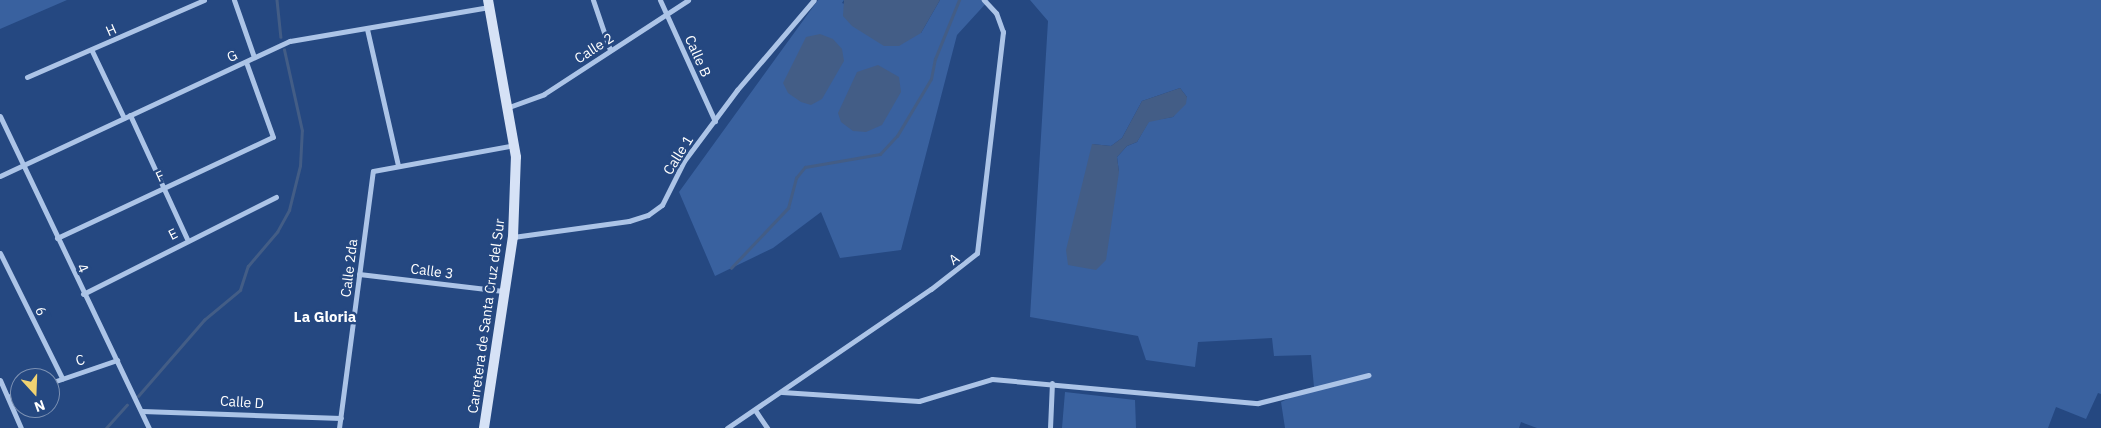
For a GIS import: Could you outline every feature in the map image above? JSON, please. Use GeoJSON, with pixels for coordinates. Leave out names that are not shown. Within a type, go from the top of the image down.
{"type":"FeatureCollection","features":[{"type":"Feature","properties":{"kind":"main road","name":"Carretera de Santa Cruz del Sur"},"geometry":{"type":"LineString","coordinates":[[484,428],[503,292],[514,237],[514,144],[488,3]]}},
{"type":"Feature","properties":{"kind":"street","name":"H"},"geometry":{"type":"LineString","coordinates":[[27,77],[92,51],[204,0]]}},
{"type":"Feature","properties":{"kind":"street"},"geometry":{"type":"LineString","coordinates":[[234,0],[254,57]]}},
{"type":"Feature","properties":{"kind":"street"},"geometry":{"type":"LineString","coordinates":[[593,0],[610,50]]}},
{"type":"Feature","properties":{"kind":"street","name":"Calle B"},"geometry":{"type":"LineString","coordinates":[[660,0],[714,121]]}},
{"type":"Feature","properties":{"kind":"street","name":"Calle 2"},"geometry":{"type":"LineString","coordinates":[[508,107],[544,94],[688,0]]}},
{"type":"Feature","properties":{"kind":"street","name":"Calle 1"},"geometry":{"type":"LineString","coordinates":[[514,237],[586,228],[648,215],[662,205],[684,161],[714,121],[814,0]]}},
{"type":"Feature","properties":{"kind":"street","name":"A"},"geometry":{"type":"LineString","coordinates":[[727,428],[782,392],[977,253],[1003,32],[996,13],[984,0]]}},
{"type":"Feature","properties":{"kind":"street","name":"G"},"geometry":{"type":"LineString","coordinates":[[0,176],[290,41],[367,29],[488,3]]}},
{"type":"Feature","properties":{"kind":"street"},"geometry":{"type":"LineString","coordinates":[[367,29],[398,165],[514,144]]}},
{"type":"Feature","properties":{"kind":"street"},"geometry":{"type":"LineString","coordinates":[[92,51],[124,118]]}},
{"type":"Feature","properties":{"kind":"street","name":"F"},"geometry":{"type":"LineString","coordinates":[[57,238],[273,137],[246,62]]}},
{"type":"Feature","properties":{"kind":"street"},"geometry":{"type":"LineString","coordinates":[[130,115],[187,239]]}},
{"type":"Feature","properties":{"kind":"street","name":"4"},"geometry":{"type":"LineString","coordinates":[[0,116],[83,294],[149,428]]}},
{"type":"Feature","properties":{"kind":"street","name":"Calle 2da"},"geometry":{"type":"LineString","coordinates":[[339,428],[373,170],[398,165]]}},
{"type":"Feature","properties":{"kind":"street","name":"E"},"geometry":{"type":"LineString","coordinates":[[83,294],[187,239],[276,197]]}},
{"type":"Feature","properties":{"kind":"street","name":"6"},"geometry":{"type":"LineString","coordinates":[[0,253],[62,378]]}},
{"type":"Feature","properties":{"kind":"street","name":"Calle 3"},"geometry":{"type":"LineString","coordinates":[[359,274],[503,292]]}},
{"type":"Feature","properties":{"kind":"street","name":"C"},"geometry":{"type":"LineString","coordinates":[[62,378],[117,360]]}},
{"type":"Feature","properties":{"kind":"street"},"geometry":{"type":"LineString","coordinates":[[782,392],[919,401],[992,380],[1052,383],[1258,403],[1369,375]]}},
{"type":"Feature","properties":{"kind":"street"},"geometry":{"type":"LineString","coordinates":[[0,380],[21,428]]}},
{"type":"Feature","properties":{"kind":"street"},"geometry":{"type":"LineString","coordinates":[[1050,428],[1052,383]]}},
{"type":"Feature","properties":{"kind":"street"},"geometry":{"type":"LineString","coordinates":[[755,410],[766,428]]}},
{"type":"Feature","properties":{"kind":"street","name":"Calle D"},"geometry":{"type":"LineString","coordinates":[[142,411],[341,418]]}},
{"type":"Feature","properties":{"kind":"shaded area"},"geometry":{"type":"Polygon","coordinates":[[[0,0],[67,0],[0,29],[0,0]]]}},
{"type":"Feature","properties":{"kind":"shaded area"},"geometry":{"type":"Polygon","coordinates":[[[818,0],[844,0],[842,3],[921,33],[940,0],[989,0],[957,35],[901,250],[840,258],[821,212],[773,248],[715,276],[679,192],[818,0]]]}},
{"type":"Feature","properties":{"kind":"shaded area"},"geometry":{"type":"Polygon","coordinates":[[[844,0],[940,0],[921,33],[899,46],[884,46],[852,26],[843,16],[844,0]]]}},
{"type":"Feature","properties":{"kind":"shaded area"},"geometry":{"type":"Polygon","coordinates":[[[1030,0],[2101,0],[2101,394],[2098,393],[2086,419],[2056,407],[2048,428],[1537,428],[1521,422],[1519,428],[1285,428],[1281,402],[1314,387],[1311,355],[1274,356],[1272,338],[1198,342],[1195,367],[1146,360],[1138,336],[1030,317],[1048,21],[1030,0]],[[1180,88],[1142,101],[1122,138],[1111,146],[1092,144],[1119,172],[1117,157],[1127,146],[1137,142],[1149,121],[1173,117],[1187,97],[1180,88]]]}},
{"type":"Feature","properties":{"kind":"shaded area"},"geometry":{"type":"Polygon","coordinates":[[[820,34],[833,39],[842,49],[844,61],[822,99],[811,105],[801,102],[788,93],[783,83],[806,37],[820,34]]]}},
{"type":"Feature","properties":{"kind":"shaded area"},"geometry":{"type":"Polygon","coordinates":[[[878,65],[899,77],[901,92],[882,125],[866,132],[853,131],[841,122],[838,113],[857,72],[878,65]]]}},
{"type":"Feature","properties":{"kind":"shaded area"},"geometry":{"type":"Polygon","coordinates":[[[1180,88],[1187,97],[1186,104],[1173,117],[1149,122],[1137,142],[1127,146],[1117,157],[1119,172],[1106,260],[1096,270],[1068,265],[1066,250],[1092,144],[1111,146],[1122,138],[1142,101],[1180,88]]]}},
{"type":"Feature","properties":{"kind":"shaded area"},"geometry":{"type":"Polygon","coordinates":[[[1065,392],[1135,400],[1136,428],[1062,428],[1065,392]]]}},
{"type":"Feature","properties":{"kind":"waterway"},"geometry":{"type":"LineString","coordinates":[[277,0],[281,37]]}},
{"type":"Feature","properties":{"kind":"waterway"},"geometry":{"type":"LineString","coordinates":[[731,268],[788,208],[796,178],[805,167],[880,154],[897,136],[931,79],[935,59],[959,0]]}},
{"type":"Feature","properties":{"kind":"waterway"},"geometry":{"type":"LineString","coordinates":[[138,396],[204,320],[240,290],[248,266],[277,232],[289,210],[300,166],[302,131],[284,50]]}},
{"type":"Feature","properties":{"kind":"waterway"},"geometry":{"type":"LineString","coordinates":[[106,428],[127,405]]}},
{"type":"Feature","properties":{"kind":"district","name":"La Gloria"},"geometry":{"type":"Point","coordinates":[325,317]}}]}
